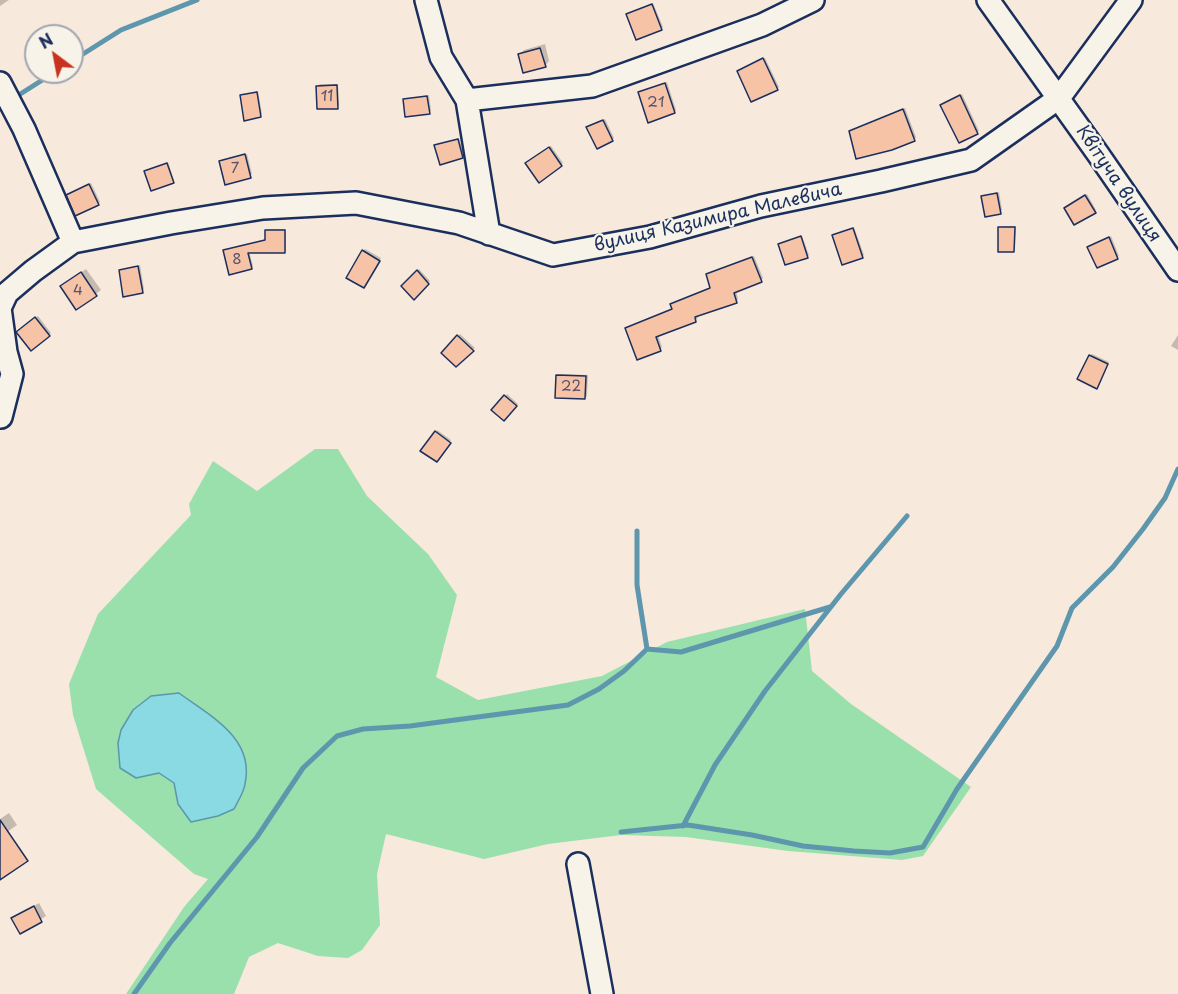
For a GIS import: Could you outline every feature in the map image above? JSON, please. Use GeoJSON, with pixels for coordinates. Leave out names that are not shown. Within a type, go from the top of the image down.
{"type":"FeatureCollection","features":[{"type":"Feature","properties":{"kind":"street"},"geometry":{"type":"LineString","coordinates":[[426,0],[441,57],[467,100],[489,234]]}},
{"type":"Feature","properties":{"kind":"street"},"geometry":{"type":"LineString","coordinates":[[467,100],[592,86],[762,25],[813,0]]}},
{"type":"Feature","properties":{"kind":"street","name":"Квітуча вулиця"},"geometry":{"type":"LineString","coordinates":[[988,0],[1178,270]]}},
{"type":"Feature","properties":{"kind":"street"},"geometry":{"type":"LineString","coordinates":[[1059,98],[1131,0]]}},
{"type":"Feature","properties":{"kind":"street"},"geometry":{"type":"LineString","coordinates":[[0,83],[24,129],[73,242]]}},
{"type":"Feature","properties":{"kind":"street","name":"вулиця Казимира Малевича"},"geometry":{"type":"LineString","coordinates":[[1,417],[12,374],[6,352],[0,309],[7,292],[73,242],[263,208],[356,203],[459,223],[553,255],[650,237],[761,206],[970,160],[1059,98]]}},
{"type":"Feature","properties":{"kind":"street"},"geometry":{"type":"LineString","coordinates":[[578,864],[602,994]]}},
{"type":"Feature","properties":{"kind":"green space"},"geometry":{"type":"Polygon","coordinates":[[[315,449],[338,449],[367,496],[428,554],[457,595],[436,677],[478,700],[602,676],[667,642],[805,609],[812,671],[851,704],[971,787],[923,856],[902,860],[788,851],[686,837],[621,835],[548,844],[484,859],[386,834],[377,874],[380,925],[362,950],[348,958],[318,956],[278,943],[249,957],[234,994],[126,994],[184,907],[208,879],[194,874],[96,789],[73,715],[69,684],[98,614],[191,515],[189,504],[213,461],[257,491],[315,449]]]}},
{"type":"Feature","properties":{"kind":"water"},"geometry":{"type":"Polygon","coordinates":[[[179,693],[216,720],[237,741],[246,768],[244,787],[234,809],[218,816],[191,822],[178,804],[174,783],[159,773],[136,778],[120,768],[118,743],[121,730],[133,710],[151,696],[179,693]]]}},
{"type":"Feature","properties":{"kind":"building"},"geometry":{"type":"Polygon","coordinates":[[[652,4],[662,30],[636,40],[626,14],[652,4]]]}},
{"type":"Feature","properties":{"kind":"building"},"geometry":{"type":"Polygon","coordinates":[[[540,48],[546,67],[523,73],[518,54],[540,48]]]}},
{"type":"Feature","properties":{"kind":"building"},"geometry":{"type":"Polygon","coordinates":[[[763,58],[778,90],[751,102],[737,71],[763,58]]]}},
{"type":"Feature","properties":{"kind":"building"},"geometry":{"type":"Polygon","coordinates":[[[665,83],[675,113],[648,123],[638,92],[665,83]]]}},
{"type":"Feature","properties":{"kind":"building"},"geometry":{"type":"Polygon","coordinates":[[[337,85],[338,109],[317,109],[316,86],[337,85]]]}},
{"type":"Feature","properties":{"kind":"building"},"geometry":{"type":"Polygon","coordinates":[[[257,92],[261,117],[244,121],[240,95],[257,92]]]}},
{"type":"Feature","properties":{"kind":"building"},"geometry":{"type":"Polygon","coordinates":[[[960,95],[978,134],[959,143],[940,105],[960,95]]]}},
{"type":"Feature","properties":{"kind":"building"},"geometry":{"type":"Polygon","coordinates":[[[427,96],[430,114],[405,117],[403,99],[427,96]]]}},
{"type":"Feature","properties":{"kind":"building"},"geometry":{"type":"Polygon","coordinates":[[[903,109],[915,141],[892,150],[856,159],[849,131],[903,109]]]}},
{"type":"Feature","properties":{"kind":"building"},"geometry":{"type":"Polygon","coordinates":[[[603,120],[613,141],[597,149],[586,127],[603,120]]]}},
{"type":"Feature","properties":{"kind":"building"},"geometry":{"type":"Polygon","coordinates":[[[458,139],[463,158],[440,165],[434,145],[458,139]]]}},
{"type":"Feature","properties":{"kind":"building"},"geometry":{"type":"Polygon","coordinates":[[[549,147],[562,166],[539,183],[525,163],[549,147]]]}},
{"type":"Feature","properties":{"kind":"building"},"geometry":{"type":"Polygon","coordinates":[[[245,154],[251,178],[225,185],[219,161],[245,154]]]}},
{"type":"Feature","properties":{"kind":"building"},"geometry":{"type":"Polygon","coordinates":[[[167,163],[174,183],[151,191],[144,171],[167,163]]]}},
{"type":"Feature","properties":{"kind":"building"},"geometry":{"type":"Polygon","coordinates":[[[89,184],[99,205],[75,216],[66,195],[89,184]]]}},
{"type":"Feature","properties":{"kind":"building"},"geometry":{"type":"Polygon","coordinates":[[[997,193],[1001,214],[985,217],[981,196],[997,193]]]}},
{"type":"Feature","properties":{"kind":"building"},"geometry":{"type":"Polygon","coordinates":[[[1085,195],[1096,213],[1074,225],[1064,208],[1085,195]]]}},
{"type":"Feature","properties":{"kind":"building"},"geometry":{"type":"Polygon","coordinates":[[[998,227],[1015,227],[1014,252],[998,252],[998,227]]]}},
{"type":"Feature","properties":{"kind":"building"},"geometry":{"type":"Polygon","coordinates":[[[853,228],[863,258],[842,265],[832,235],[853,228]]]}},
{"type":"Feature","properties":{"kind":"building"},"geometry":{"type":"Polygon","coordinates":[[[265,230],[285,230],[285,253],[248,253],[252,269],[229,275],[223,250],[265,240],[265,230]]]}},
{"type":"Feature","properties":{"kind":"building"},"geometry":{"type":"Polygon","coordinates":[[[801,236],[808,258],[785,265],[778,244],[801,236]]]}},
{"type":"Feature","properties":{"kind":"building"},"geometry":{"type":"Polygon","coordinates":[[[1109,237],[1118,259],[1097,268],[1087,247],[1109,237]]]}},
{"type":"Feature","properties":{"kind":"building"},"geometry":{"type":"Polygon","coordinates":[[[362,250],[380,261],[364,288],[346,278],[362,250]]]}},
{"type":"Feature","properties":{"kind":"building"},"geometry":{"type":"Polygon","coordinates":[[[752,257],[762,282],[734,293],[737,303],[695,317],[696,322],[656,337],[661,351],[637,360],[625,328],[672,309],[670,304],[710,288],[706,274],[752,257]]]}},
{"type":"Feature","properties":{"kind":"building"},"geometry":{"type":"Polygon","coordinates":[[[138,266],[143,293],[123,297],[119,270],[138,266]]]}},
{"type":"Feature","properties":{"kind":"building"},"geometry":{"type":"Polygon","coordinates":[[[417,270],[429,284],[414,300],[401,286],[417,270]]]}},
{"type":"Feature","properties":{"kind":"building"},"geometry":{"type":"Polygon","coordinates":[[[81,272],[97,296],[76,310],[60,286],[81,272]]]}},
{"type":"Feature","properties":{"kind":"building"},"geometry":{"type":"Polygon","coordinates":[[[35,317],[50,336],[31,351],[16,332],[35,317]]]}},
{"type":"Feature","properties":{"kind":"building"},"geometry":{"type":"Polygon","coordinates":[[[457,335],[474,351],[456,367],[441,353],[457,335]]]}},
{"type":"Feature","properties":{"kind":"building"},"geometry":{"type":"Polygon","coordinates":[[[1089,355],[1108,364],[1097,389],[1077,379],[1089,355]]]}},
{"type":"Feature","properties":{"kind":"building"},"geometry":{"type":"Polygon","coordinates":[[[556,375],[586,376],[585,399],[555,398],[556,375]]]}},
{"type":"Feature","properties":{"kind":"building"},"geometry":{"type":"Polygon","coordinates":[[[504,395],[517,406],[504,421],[491,410],[504,395]]]}},
{"type":"Feature","properties":{"kind":"building"},"geometry":{"type":"Polygon","coordinates":[[[435,431],[451,443],[437,462],[420,451],[435,431]]]}},
{"type":"Feature","properties":{"kind":"building"},"geometry":{"type":"Polygon","coordinates":[[[0,820],[28,861],[0,880],[0,820]]]}},
{"type":"Feature","properties":{"kind":"building"},"geometry":{"type":"Polygon","coordinates":[[[34,906],[42,922],[20,934],[11,918],[34,906]]]}},
{"type":"Feature","properties":{"kind":"waterway"},"geometry":{"type":"LineString","coordinates":[[84,53],[121,30],[197,0]]}},
{"type":"Feature","properties":{"kind":"waterway"},"geometry":{"type":"LineString","coordinates":[[14,98],[36,84]]}},
{"type":"Feature","properties":{"kind":"waterway"},"geometry":{"type":"LineString","coordinates":[[621,832],[688,825],[803,846],[854,851],[890,853],[923,847],[957,789],[1057,646],[1072,608],[1113,567],[1143,529],[1165,498],[1178,469]]}},
{"type":"Feature","properties":{"kind":"waterway"},"geometry":{"type":"LineString","coordinates":[[683,826],[715,765],[765,691],[841,594],[907,516]]}},
{"type":"Feature","properties":{"kind":"waterway"},"geometry":{"type":"LineString","coordinates":[[134,994],[170,943],[257,837],[303,768],[337,736],[363,729],[410,726],[568,705],[599,689],[624,671],[647,649],[637,585],[637,531]]}},
{"type":"Feature","properties":{"kind":"waterway"},"geometry":{"type":"LineString","coordinates":[[647,649],[681,652],[830,607]]}}]}
